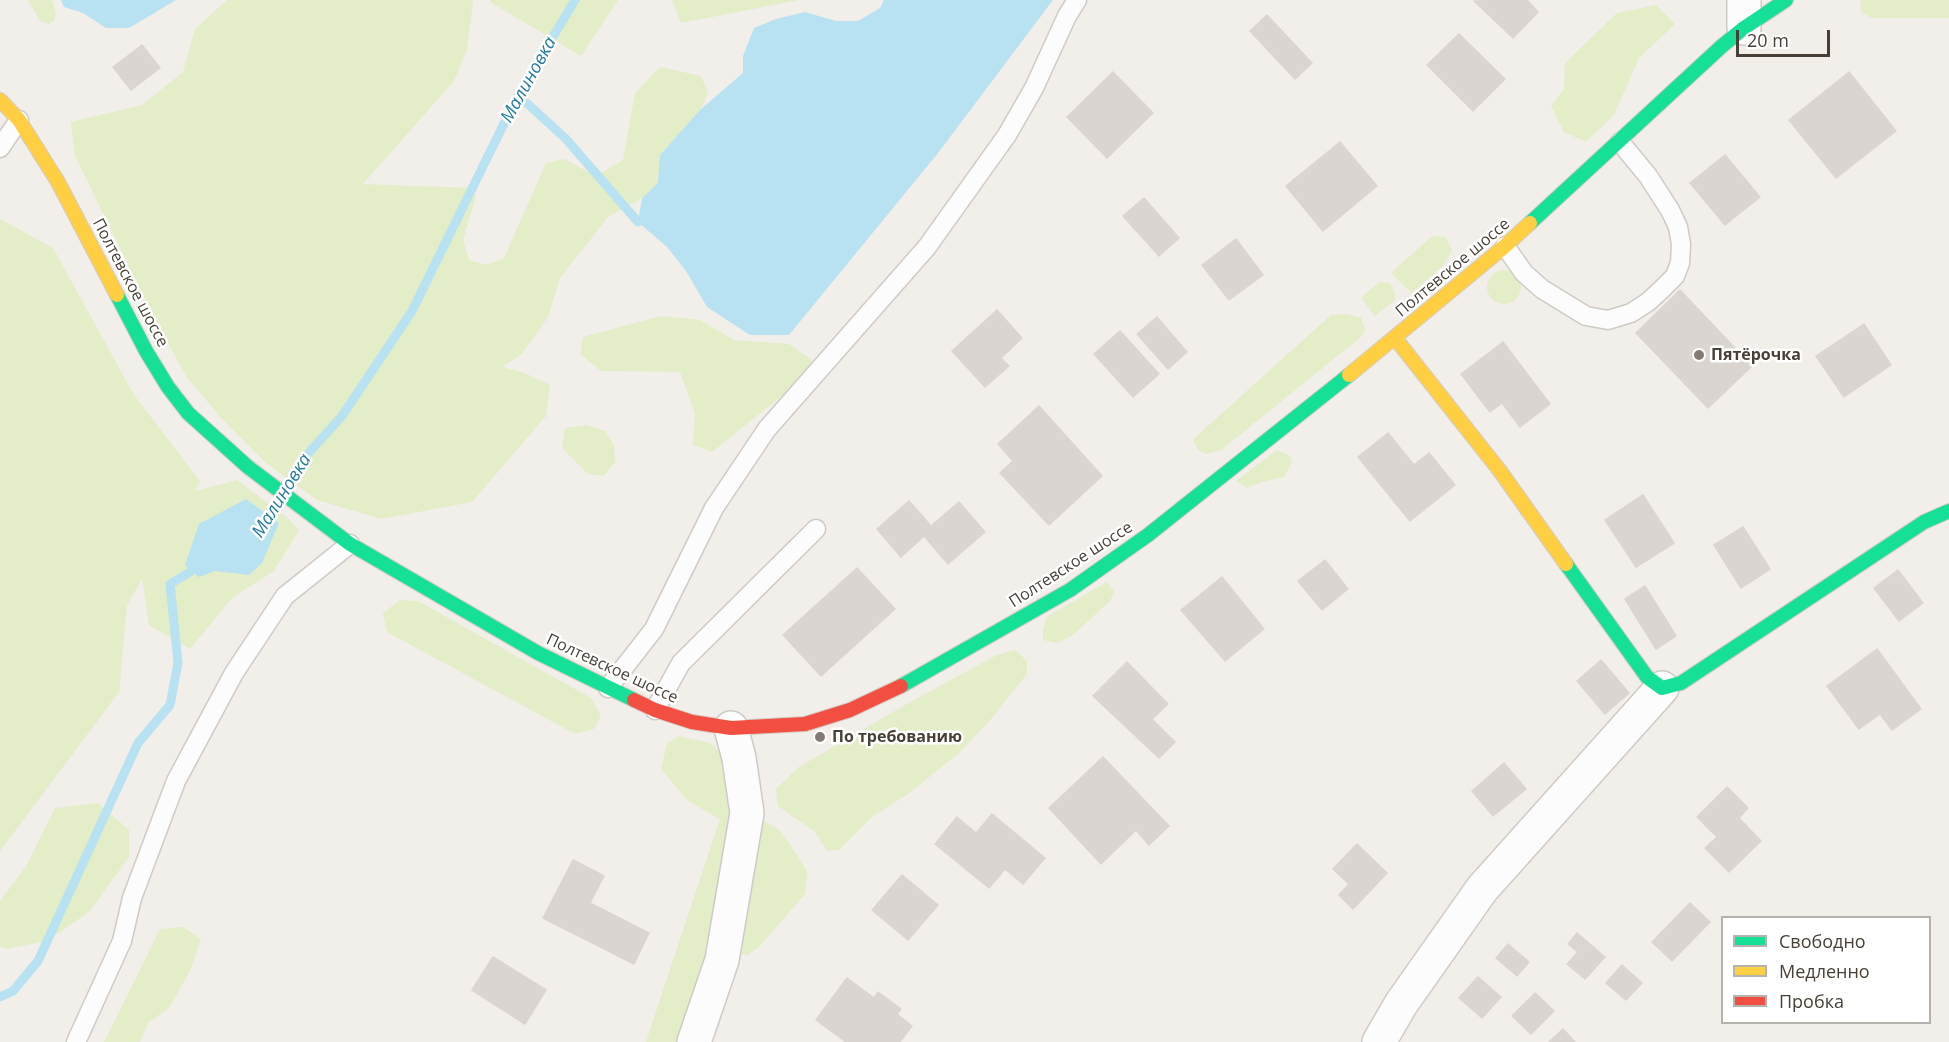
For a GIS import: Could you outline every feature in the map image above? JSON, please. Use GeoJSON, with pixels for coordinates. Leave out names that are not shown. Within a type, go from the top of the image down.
{"type":"FeatureCollection","features":[{"type":"Feature","properties":{"kind":"street","name":"Полтевское шоссе"},"geometry":{"type":"LineString","coordinates":[[0,100],[19,120],[58,182],[146,351],[168,387],[188,413],[248,467],[350,544],[538,653],[655,710],[692,723],[731,728],[805,724],[850,710],[889,693],[1070,590],[1148,535],[1395,338],[1505,246],[1620,142],[1744,14],[1786,0]]}},
{"type":"Feature","properties":{"kind":"street"},"geometry":{"type":"LineString","coordinates":[[1395,338],[1500,471],[1647,677],[1662,688]]}},
{"type":"Feature","properties":{"kind":"street"},"geometry":{"type":"LineString","coordinates":[[1379,1042],[1401,1004],[1482,889],[1662,688],[1681,683],[1924,522],[1949,511]]}},
{"type":"Feature","properties":{"kind":"street"},"geometry":{"type":"LineString","coordinates":[[694,1042],[722,960],[747,813],[739,758],[731,728]]}},
{"type":"Feature","properties":{"kind":"lane"},"geometry":{"type":"LineString","coordinates":[[608,688],[654,629],[714,508],[767,429],[927,248],[1007,135],[1034,88],[1067,16],[1077,0]]}},
{"type":"Feature","properties":{"kind":"lane"},"geometry":{"type":"LineString","coordinates":[[1744,14],[1761,0]]}},
{"type":"Feature","properties":{"kind":"lane"},"geometry":{"type":"LineString","coordinates":[[0,148],[19,120]]}},
{"type":"Feature","properties":{"kind":"lane"},"geometry":{"type":"LineString","coordinates":[[1505,246],[1524,273],[1542,289],[1586,316],[1608,320],[1630,313],[1648,302],[1675,276],[1680,263],[1681,244],[1678,227],[1670,210],[1648,176],[1620,142]]}},
{"type":"Feature","properties":{"kind":"lane"},"geometry":{"type":"LineString","coordinates":[[655,710],[681,663],[816,529]]}},
{"type":"Feature","properties":{"kind":"lane"},"geometry":{"type":"LineString","coordinates":[[76,1042],[122,941],[132,898],[176,781],[229,682],[285,596],[350,544]]}},
{"type":"Feature","properties":{"kind":"green space"},"geometry":{"type":"Polygon","coordinates":[[[28,0],[52,0],[56,14],[54,21],[48,24],[40,21],[28,0]]]}},
{"type":"Feature","properties":{"kind":"green space"},"geometry":{"type":"Polygon","coordinates":[[[227,0],[473,0],[467,49],[454,81],[363,184],[471,188],[476,196],[463,240],[469,260],[486,265],[504,258],[546,163],[564,159],[596,176],[623,160],[635,93],[660,67],[701,76],[708,93],[701,109],[660,155],[658,183],[642,198],[608,217],[560,278],[548,317],[522,354],[502,367],[522,372],[550,385],[546,416],[472,502],[381,519],[317,500],[266,463],[222,419],[186,376],[153,316],[75,156],[71,122],[142,105],[183,72],[195,29],[227,0]]]}},
{"type":"Feature","properties":{"kind":"green space"},"geometry":{"type":"Polygon","coordinates":[[[491,0],[618,0],[581,56],[490,2],[491,0]]]}},
{"type":"Feature","properties":{"kind":"green space"},"geometry":{"type":"Polygon","coordinates":[[[672,0],[799,0],[681,23],[672,0]]]}},
{"type":"Feature","properties":{"kind":"green space"},"geometry":{"type":"Polygon","coordinates":[[[1862,0],[1949,0],[1949,18],[1872,18],[1862,13],[1860,4],[1862,0]]]}},
{"type":"Feature","properties":{"kind":"green space"},"geometry":{"type":"Polygon","coordinates":[[[1656,5],[1675,24],[1639,58],[1614,115],[1586,142],[1564,132],[1551,106],[1564,89],[1565,63],[1617,13],[1656,5]]]}},
{"type":"Feature","properties":{"kind":"green space"},"geometry":{"type":"Polygon","coordinates":[[[0,219],[53,248],[134,395],[200,481],[195,491],[237,480],[288,518],[299,530],[274,571],[232,598],[190,649],[149,625],[142,579],[127,605],[119,692],[0,851],[0,219]]]}},
{"type":"Feature","properties":{"kind":"green space"},"geometry":{"type":"Polygon","coordinates":[[[1432,236],[1445,237],[1452,250],[1443,266],[1411,293],[1391,273],[1432,236]]]}},
{"type":"Feature","properties":{"kind":"green space"},"geometry":{"type":"Polygon","coordinates":[[[1504,270],[1516,275],[1521,287],[1516,299],[1504,304],[1492,299],[1487,287],[1492,275],[1504,270]]]}},
{"type":"Feature","properties":{"kind":"green space"},"geometry":{"type":"Polygon","coordinates":[[[1379,282],[1390,283],[1395,293],[1395,300],[1375,316],[1361,298],[1379,282]]]}},
{"type":"Feature","properties":{"kind":"green space"},"geometry":{"type":"Polygon","coordinates":[[[1347,314],[1361,318],[1365,330],[1361,337],[1221,450],[1207,454],[1198,450],[1193,440],[1199,434],[1331,315],[1347,314]]]}},
{"type":"Feature","properties":{"kind":"green space"},"geometry":{"type":"Polygon","coordinates":[[[661,316],[700,320],[734,340],[789,344],[812,360],[808,375],[712,452],[693,445],[695,414],[680,372],[601,371],[580,354],[583,337],[661,316]]]}},
{"type":"Feature","properties":{"kind":"green space"},"geometry":{"type":"Polygon","coordinates":[[[586,425],[605,431],[614,445],[615,461],[604,476],[588,474],[562,448],[565,428],[586,425]]]}},
{"type":"Feature","properties":{"kind":"green space"},"geometry":{"type":"Polygon","coordinates":[[[1277,450],[1289,455],[1292,462],[1284,477],[1247,488],[1236,481],[1277,450]]]}},
{"type":"Feature","properties":{"kind":"green space"},"geometry":{"type":"Polygon","coordinates":[[[1107,582],[1114,592],[1110,601],[1073,635],[1057,643],[1043,640],[1043,628],[1048,616],[1107,582]]]}},
{"type":"Feature","properties":{"kind":"green space"},"geometry":{"type":"Polygon","coordinates":[[[400,600],[418,601],[591,698],[601,716],[594,729],[575,734],[387,632],[383,613],[400,600]]]}},
{"type":"Feature","properties":{"kind":"green space"},"geometry":{"type":"Polygon","coordinates":[[[1015,650],[1027,661],[1027,674],[991,719],[959,753],[908,794],[872,817],[839,850],[827,851],[815,832],[778,806],[776,789],[799,767],[997,655],[1015,650]]]}},
{"type":"Feature","properties":{"kind":"green space"},"geometry":{"type":"Polygon","coordinates":[[[678,736],[710,743],[729,761],[737,811],[714,954],[686,1042],[646,1042],[720,819],[688,801],[661,769],[667,744],[678,736]]]}},
{"type":"Feature","properties":{"kind":"green space"},"geometry":{"type":"Polygon","coordinates":[[[98,803],[129,830],[129,857],[89,912],[47,941],[6,949],[0,946],[0,901],[27,865],[55,808],[98,803]]]}},
{"type":"Feature","properties":{"kind":"green space"},"geometry":{"type":"Polygon","coordinates":[[[764,821],[778,829],[807,871],[805,894],[759,947],[747,955],[737,952],[752,823],[764,821]]]}},
{"type":"Feature","properties":{"kind":"green space"},"geometry":{"type":"Polygon","coordinates":[[[183,927],[201,939],[190,971],[169,1008],[148,1023],[140,1042],[104,1042],[160,929],[183,927]]]}},
{"type":"Feature","properties":{"kind":"water"},"geometry":{"type":"Polygon","coordinates":[[[61,0],[176,0],[129,28],[106,28],[83,13],[64,7],[61,0]]]}},
{"type":"Feature","properties":{"kind":"water"},"geometry":{"type":"Polygon","coordinates":[[[884,0],[1053,0],[938,153],[789,335],[750,335],[707,307],[686,271],[667,247],[638,222],[642,198],[658,183],[660,155],[701,109],[743,73],[743,56],[754,28],[776,19],[805,12],[836,21],[858,21],[880,8],[884,0]]]}},
{"type":"Feature","properties":{"kind":"water"},"geometry":{"type":"Polygon","coordinates":[[[246,499],[279,523],[262,563],[249,575],[215,571],[199,577],[185,565],[199,524],[246,499]]]}},
{"type":"Feature","properties":{"kind":"building"},"geometry":{"type":"Polygon","coordinates":[[[1527,0],[1538,12],[1513,38],[1474,1],[1527,0]]]}},
{"type":"Feature","properties":{"kind":"building"},"geometry":{"type":"Polygon","coordinates":[[[1267,15],[1312,63],[1295,79],[1250,31],[1267,15]]]}},
{"type":"Feature","properties":{"kind":"building"},"geometry":{"type":"Polygon","coordinates":[[[1459,34],[1505,79],[1473,111],[1427,65],[1459,34]]]}},
{"type":"Feature","properties":{"kind":"building"},"geometry":{"type":"Polygon","coordinates":[[[142,45],[160,68],[131,90],[113,67],[142,45]]]}},
{"type":"Feature","properties":{"kind":"building"},"geometry":{"type":"Polygon","coordinates":[[[1113,72],[1153,113],[1107,158],[1067,117],[1113,72]]]}},
{"type":"Feature","properties":{"kind":"building"},"geometry":{"type":"Polygon","coordinates":[[[1849,72],[1896,131],[1836,178],[1789,120],[1849,72]]]}},
{"type":"Feature","properties":{"kind":"building"},"geometry":{"type":"Polygon","coordinates":[[[1340,142],[1377,186],[1323,231],[1286,186],[1340,142]]]}},
{"type":"Feature","properties":{"kind":"building"},"geometry":{"type":"Polygon","coordinates":[[[1725,155],[1760,197],[1725,225],[1690,183],[1725,155]]]}},
{"type":"Feature","properties":{"kind":"building"},"geometry":{"type":"Polygon","coordinates":[[[1144,198],[1179,238],[1159,256],[1123,216],[1144,198]]]}},
{"type":"Feature","properties":{"kind":"building"},"geometry":{"type":"Polygon","coordinates":[[[1236,239],[1263,275],[1229,300],[1202,265],[1236,239]]]}},
{"type":"Feature","properties":{"kind":"building","name":"Пятёрочка"},"geometry":{"type":"Polygon","coordinates":[[[1680,290],[1752,366],[1708,408],[1636,333],[1680,290]]]}},
{"type":"Feature","properties":{"kind":"building"},"geometry":{"type":"Polygon","coordinates":[[[997,310],[1022,338],[1001,358],[1009,366],[985,387],[952,351],[997,310]]]}},
{"type":"Feature","properties":{"kind":"building"},"geometry":{"type":"Polygon","coordinates":[[[1157,317],[1187,352],[1168,369],[1137,334],[1157,317]]]}},
{"type":"Feature","properties":{"kind":"building"},"geometry":{"type":"Polygon","coordinates":[[[1864,324],[1891,365],[1844,397],[1816,356],[1864,324]]]}},
{"type":"Feature","properties":{"kind":"building"},"geometry":{"type":"Polygon","coordinates":[[[1120,331],[1159,374],[1133,397],[1094,354],[1120,331]]]}},
{"type":"Feature","properties":{"kind":"building"},"geometry":{"type":"Polygon","coordinates":[[[1503,342],[1550,404],[1520,427],[1502,403],[1490,412],[1461,374],[1503,342]]]}},
{"type":"Feature","properties":{"kind":"building"},"geometry":{"type":"Polygon","coordinates":[[[1039,406],[1102,476],[1049,525],[1000,473],[1013,461],[998,444],[1039,406]]]}},
{"type":"Feature","properties":{"kind":"building"},"geometry":{"type":"Polygon","coordinates":[[[1388,433],[1414,465],[1429,453],[1455,485],[1410,521],[1358,457],[1388,433]]]}},
{"type":"Feature","properties":{"kind":"building"},"geometry":{"type":"Polygon","coordinates":[[[1643,495],[1674,543],[1636,567],[1605,520],[1643,495]]]}},
{"type":"Feature","properties":{"kind":"building"},"geometry":{"type":"Polygon","coordinates":[[[909,501],[931,526],[959,502],[985,532],[948,564],[924,536],[901,557],[877,529],[909,501]]]}},
{"type":"Feature","properties":{"kind":"building"},"geometry":{"type":"Polygon","coordinates":[[[1743,527],[1770,569],[1741,588],[1714,545],[1743,527]]]}},
{"type":"Feature","properties":{"kind":"building"},"geometry":{"type":"Polygon","coordinates":[[[1325,560],[1348,589],[1322,610],[1298,581],[1325,560]]]}},
{"type":"Feature","properties":{"kind":"building"},"geometry":{"type":"Polygon","coordinates":[[[857,568],[895,609],[821,676],[783,635],[857,568]]]}},
{"type":"Feature","properties":{"kind":"building"},"geometry":{"type":"Polygon","coordinates":[[[1898,570],[1923,603],[1899,621],[1874,588],[1898,570]]]}},
{"type":"Feature","properties":{"kind":"building"},"geometry":{"type":"Polygon","coordinates":[[[1222,577],[1264,629],[1225,661],[1181,610],[1222,577]]]}},
{"type":"Feature","properties":{"kind":"building"},"geometry":{"type":"Polygon","coordinates":[[[1645,586],[1676,636],[1656,649],[1625,599],[1645,586]]]}},
{"type":"Feature","properties":{"kind":"building"},"geometry":{"type":"Polygon","coordinates":[[[1877,649],[1921,709],[1892,730],[1880,714],[1859,729],[1827,686],[1877,649]]]}},
{"type":"Feature","properties":{"kind":"building"},"geometry":{"type":"Polygon","coordinates":[[[1601,660],[1629,693],[1605,714],[1577,681],[1601,660]]]}},
{"type":"Feature","properties":{"kind":"building"},"geometry":{"type":"Polygon","coordinates":[[[1127,662],[1168,704],[1152,719],[1175,742],[1159,758],[1093,696],[1127,662]]]}},
{"type":"Feature","properties":{"kind":"building"},"geometry":{"type":"Polygon","coordinates":[[[1103,757],[1169,826],[1149,845],[1136,830],[1101,864],[1049,808],[1103,757]]]}},
{"type":"Feature","properties":{"kind":"building"},"geometry":{"type":"Polygon","coordinates":[[[1504,763],[1526,789],[1493,816],[1472,791],[1504,763]]]}},
{"type":"Feature","properties":{"kind":"building"},"geometry":{"type":"Polygon","coordinates":[[[1727,787],[1748,808],[1739,818],[1761,841],[1729,872],[1705,848],[1717,837],[1697,817],[1727,787]]]}},
{"type":"Feature","properties":{"kind":"building"},"geometry":{"type":"Polygon","coordinates":[[[992,814],[1045,858],[1023,884],[1005,869],[989,888],[935,844],[957,817],[976,833],[992,814]]]}},
{"type":"Feature","properties":{"kind":"building"},"geometry":{"type":"Polygon","coordinates":[[[1357,844],[1387,873],[1353,909],[1339,895],[1349,884],[1333,869],[1357,844]]]}},
{"type":"Feature","properties":{"kind":"building"},"geometry":{"type":"Polygon","coordinates":[[[573,860],[604,876],[590,903],[649,933],[634,964],[543,918],[573,860]]]}},
{"type":"Feature","properties":{"kind":"building"},"geometry":{"type":"Polygon","coordinates":[[[902,875],[938,905],[908,940],[872,910],[902,875]]]}},
{"type":"Feature","properties":{"kind":"building"},"geometry":{"type":"Polygon","coordinates":[[[1690,903],[1710,922],[1672,961],[1652,942],[1690,903]]]}},
{"type":"Feature","properties":{"kind":"building"},"geometry":{"type":"Polygon","coordinates":[[[1577,933],[1605,957],[1585,979],[1567,964],[1578,952],[1568,944],[1577,933]]]}},
{"type":"Feature","properties":{"kind":"building"},"geometry":{"type":"Polygon","coordinates":[[[1508,944],[1529,962],[1517,976],[1496,958],[1508,944]]]}},
{"type":"Feature","properties":{"kind":"building"},"geometry":{"type":"Polygon","coordinates":[[[493,957],[546,990],[525,1024],[472,990],[493,957]]]}},
{"type":"Feature","properties":{"kind":"building"},"geometry":{"type":"Polygon","coordinates":[[[1622,965],[1642,983],[1626,1000],[1606,983],[1622,965]]]}},
{"type":"Feature","properties":{"kind":"building"},"geometry":{"type":"Polygon","coordinates":[[[1478,977],[1501,997],[1482,1018],[1459,998],[1478,977]]]}},
{"type":"Feature","properties":{"kind":"building"},"geometry":{"type":"Polygon","coordinates":[[[847,978],[874,998],[878,992],[901,1009],[897,1014],[912,1026],[900,1042],[846,1042],[816,1020],[847,978]]]}},
{"type":"Feature","properties":{"kind":"building"},"geometry":{"type":"Polygon","coordinates":[[[1535,993],[1554,1011],[1531,1034],[1512,1016],[1535,993]]]}},
{"type":"Feature","properties":{"kind":"building"},"geometry":{"type":"Polygon","coordinates":[[[1563,1029],[1575,1042],[1549,1042],[1563,1029]]]}},
{"type":"Feature","properties":{"kind":"waterway","name":"Малиновка"},"geometry":{"type":"LineString","coordinates":[[263,525],[304,458],[342,416],[412,311],[518,95],[575,0]]}},
{"type":"Feature","properties":{"kind":"waterway"},"geometry":{"type":"LineString","coordinates":[[518,95],[566,139],[638,222]]}},
{"type":"Feature","properties":{"kind":"waterway","name":"Малиновка"},"geometry":{"type":"LineString","coordinates":[[0,997],[13,991],[38,961],[138,743],[170,705],[178,663],[170,584],[200,566]]}},
{"type":"Feature","properties":{"kind":"traffic: fast"},"geometry":{"type":"LineString","coordinates":[[1530,223],[1722,46],[1786,0]]}},
{"type":"Feature","properties":{"kind":"traffic: fast"},"geometry":{"type":"LineString","coordinates":[[117,295],[168,387],[188,413],[248,467],[350,544],[538,653],[634,700]]}},
{"type":"Feature","properties":{"kind":"traffic: fast"},"geometry":{"type":"LineString","coordinates":[[901,686],[1070,590],[1148,535],[1349,375]]}},
{"type":"Feature","properties":{"kind":"traffic: fast"},"geometry":{"type":"LineString","coordinates":[[1566,564],[1647,677],[1662,688],[1681,683],[1924,522],[1949,511]]}},
{"type":"Feature","properties":{"kind":"traffic: slow"},"geometry":{"type":"LineString","coordinates":[[0,100],[19,120],[58,182],[117,295]]}},
{"type":"Feature","properties":{"kind":"traffic: slow"},"geometry":{"type":"LineString","coordinates":[[1349,375],[1530,223]]}},
{"type":"Feature","properties":{"kind":"traffic: slow"},"geometry":{"type":"LineString","coordinates":[[1395,338],[1500,471],[1566,564]]}},
{"type":"Feature","properties":{"kind":"traffic: jam"},"geometry":{"type":"LineString","coordinates":[[634,700],[655,710],[692,722],[731,728],[805,724],[850,710],[901,686]]}},
{"type":"Feature","properties":{"kind":"place","name":"Пятёрочка"},"geometry":{"type":"Point","coordinates":[1699,355]}},
{"type":"Feature","properties":{"kind":"place","name":"По требованию"},"geometry":{"type":"Point","coordinates":[820,737]}}]}
